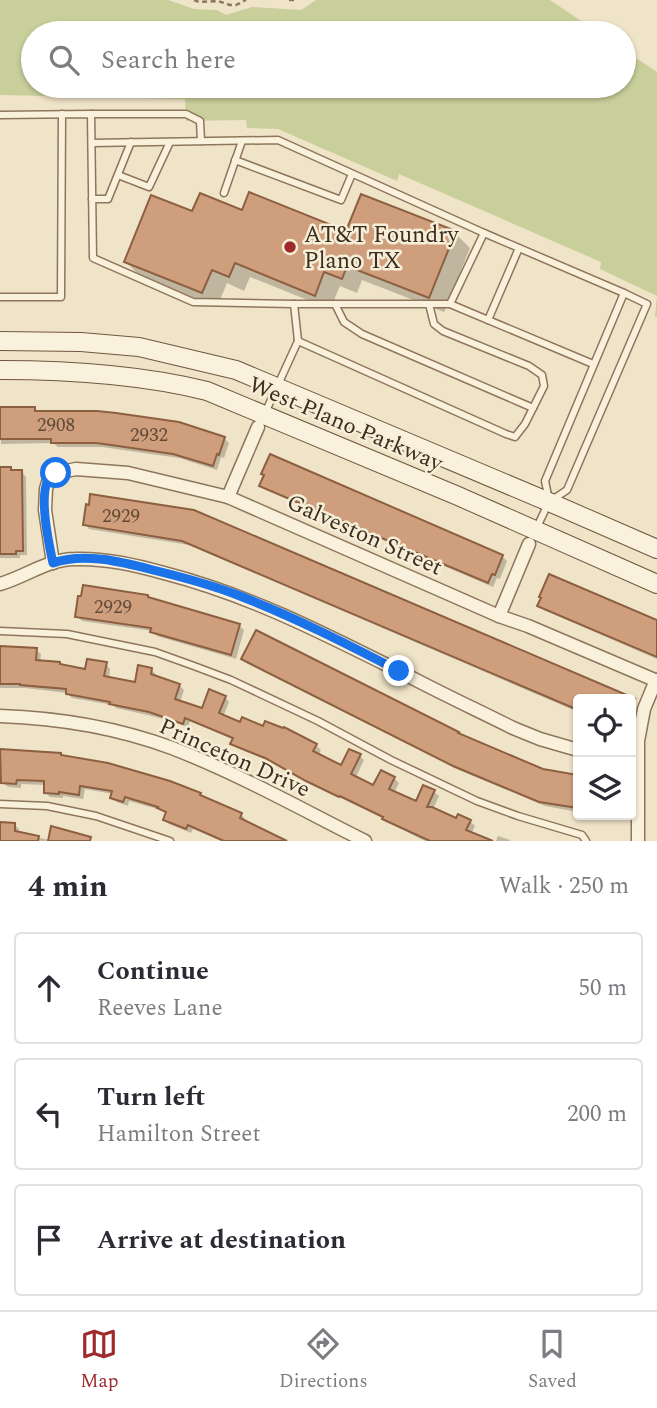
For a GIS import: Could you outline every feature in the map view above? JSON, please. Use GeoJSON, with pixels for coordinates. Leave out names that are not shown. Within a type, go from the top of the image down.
{"type":"FeatureCollection","features":[{"type":"Feature","properties":{"kind":"main road","name":"West Plano Parkway"},"geometry":{"type":"LineString","coordinates":[[0,341],[81,342],[138,347],[236,370],[657,549]]}},
{"type":"Feature","properties":{"kind":"main road","name":"West Plano Parkway"},"geometry":{"type":"LineString","coordinates":[[0,370],[57,370],[129,377],[207,391],[261,421],[532,537],[657,584]]}},
{"type":"Feature","properties":{"kind":"street"},"geometry":{"type":"LineString","coordinates":[[228,496],[261,421]]}},
{"type":"Feature","properties":{"kind":"street","name":"Galveston Street"},"geometry":{"type":"LineString","coordinates":[[53,563],[45,510],[49,479],[56,473],[76,468],[128,472],[228,496],[499,616],[657,681]]}},
{"type":"Feature","properties":{"kind":"street"},"geometry":{"type":"LineString","coordinates":[[499,616],[532,537]]}},
{"type":"Feature","properties":{"kind":"street"},"geometry":{"type":"LineString","coordinates":[[0,584],[53,563],[73,559],[100,559],[180,577],[238,595],[342,642],[513,728],[573,749]]}},
{"type":"Feature","properties":{"kind":"street"},"geometry":{"type":"LineString","coordinates":[[636,745],[644,709],[657,681]]}},
{"type":"Feature","properties":{"kind":"street","name":"Princeton Drive"},"geometry":{"type":"LineString","coordinates":[[0,716],[97,727],[171,748],[254,783],[365,841]]}},
{"type":"Feature","properties":{"kind":"street"},"geometry":{"type":"LineString","coordinates":[[634,757],[638,841]]}},
{"type":"Feature","properties":{"kind":"lane"},"geometry":{"type":"LineString","coordinates":[[0,298],[61,297],[62,114]]}},
{"type":"Feature","properties":{"kind":"lane"},"geometry":{"type":"LineString","coordinates":[[91,114],[93,258],[193,302],[450,304],[593,365]]}},
{"type":"Feature","properties":{"kind":"lane"},"geometry":{"type":"LineString","coordinates":[[0,115],[186,114],[200,121],[201,141]]}},
{"type":"Feature","properties":{"kind":"lane"},"geometry":{"type":"LineString","coordinates":[[92,143],[278,140],[647,304],[567,490],[549,502],[532,537]]}},
{"type":"Feature","properties":{"kind":"lane"},"geometry":{"type":"LineString","coordinates":[[224,193],[242,141]]}},
{"type":"Feature","properties":{"kind":"lane"},"geometry":{"type":"LineString","coordinates":[[92,199],[108,199],[131,142]]}},
{"type":"Feature","properties":{"kind":"lane"},"geometry":{"type":"LineString","coordinates":[[118,175],[149,187],[170,142]]}},
{"type":"Feature","properties":{"kind":"lane"},"geometry":{"type":"LineString","coordinates":[[235,160],[341,200],[352,174]]}},
{"type":"Feature","properties":{"kind":"lane"},"geometry":{"type":"LineString","coordinates":[[450,304],[484,233]]}},
{"type":"Feature","properties":{"kind":"lane"},"geometry":{"type":"LineString","coordinates":[[488,320],[519,248]]}},
{"type":"Feature","properties":{"kind":"lane"},"geometry":{"type":"LineString","coordinates":[[549,502],[545,481],[624,293]]}},
{"type":"Feature","properties":{"kind":"lane"},"geometry":{"type":"LineString","coordinates":[[261,421],[298,341],[294,304]]}},
{"type":"Feature","properties":{"kind":"lane"},"geometry":{"type":"LineString","coordinates":[[335,304],[344,322],[362,334],[533,408]]}},
{"type":"Feature","properties":{"kind":"lane"},"geometry":{"type":"LineString","coordinates":[[298,341],[515,437],[525,425],[544,387],[542,375],[529,366],[443,331],[434,324],[429,304]]}},
{"type":"Feature","properties":{"kind":"lane"},"geometry":{"type":"LineString","coordinates":[[0,631],[67,634],[155,652],[231,680],[477,802],[582,835],[586,841]]}},
{"type":"Feature","properties":{"kind":"lane"},"geometry":{"type":"LineString","coordinates":[[0,804],[47,806],[96,816],[170,841]]}},
{"type":"Feature","properties":{"kind":"path"},"geometry":{"type":"LineString","coordinates":[[194,0],[221,1],[236,5],[246,0]]}},
{"type":"Feature","properties":{"kind":"green space"},"geometry":{"type":"Polygon","coordinates":[[[0,0],[168,0],[194,9],[217,10],[226,15],[252,7],[301,10],[316,0],[550,0],[581,21],[21,21],[21,95],[0,95],[0,0]]]}},
{"type":"Feature","properties":{"kind":"green space"},"geometry":{"type":"Polygon","coordinates":[[[636,58],[657,72],[657,296],[600,269],[601,262],[399,174],[397,181],[278,129],[247,128],[246,120],[186,121],[185,99],[139,98],[636,98],[636,58]]]}},
{"type":"Feature","properties":{"kind":"building","name":"AT&T Foundry Plano TX"},"geometry":{"type":"Polygon","coordinates":[[[249,192],[346,231],[361,194],[456,231],[429,298],[347,266],[342,279],[324,272],[315,296],[235,263],[229,277],[212,270],[202,293],[124,262],[151,195],[192,211],[200,193],[242,210],[249,192]]]}},
{"type":"Feature","properties":{"kind":"building"},"geometry":{"type":"Polygon","coordinates":[[[0,407],[35,407],[35,411],[116,413],[179,422],[225,437],[213,466],[173,454],[96,443],[51,443],[51,439],[0,439],[0,407]]]}},
{"type":"Feature","properties":{"kind":"building"},"geometry":{"type":"Polygon","coordinates":[[[270,454],[503,555],[495,575],[492,574],[488,583],[259,486],[270,454]]]}},
{"type":"Feature","properties":{"kind":"building"},"geometry":{"type":"Polygon","coordinates":[[[0,467],[22,470],[23,551],[16,551],[16,554],[0,554],[0,467]]]}},
{"type":"Feature","properties":{"kind":"building"},"geometry":{"type":"Polygon","coordinates":[[[90,494],[194,510],[624,694],[573,694],[573,708],[182,541],[83,525],[86,504],[89,505],[90,494]]]}},
{"type":"Feature","properties":{"kind":"building"},"geometry":{"type":"Polygon","coordinates":[[[549,574],[657,620],[657,657],[537,606],[549,574]]]}},
{"type":"Feature","properties":{"kind":"building"},"geometry":{"type":"Polygon","coordinates":[[[83,585],[148,595],[240,624],[231,655],[150,632],[151,628],[75,617],[78,596],[81,596],[83,585]]]}},
{"type":"Feature","properties":{"kind":"building"},"geometry":{"type":"Polygon","coordinates":[[[256,630],[458,733],[543,769],[573,774],[573,807],[539,802],[453,766],[241,659],[256,630]]]}},
{"type":"Feature","properties":{"kind":"building"},"geometry":{"type":"Polygon","coordinates":[[[0,646],[37,648],[36,660],[60,662],[85,669],[87,659],[107,662],[104,676],[135,682],[138,665],[152,668],[151,674],[180,684],[175,699],[202,708],[209,689],[226,696],[219,713],[240,722],[242,717],[263,726],[265,721],[284,727],[317,744],[313,751],[341,765],[349,749],[361,754],[351,774],[373,785],[381,770],[395,777],[389,789],[416,801],[423,785],[435,790],[427,807],[456,818],[458,814],[471,820],[466,830],[493,841],[430,841],[306,781],[265,758],[230,744],[233,738],[185,718],[183,724],[149,712],[109,704],[110,702],[66,694],[66,689],[0,684],[0,646]]]}},
{"type":"Feature","properties":{"kind":"building"},"geometry":{"type":"Polygon","coordinates":[[[0,749],[61,753],[170,781],[242,813],[240,818],[287,841],[224,841],[188,825],[186,829],[163,820],[166,812],[158,807],[125,797],[123,802],[110,798],[112,791],[80,786],[79,795],[44,793],[44,781],[17,780],[16,784],[1,783],[0,749]]]}},
{"type":"Feature","properties":{"kind":"building"},"geometry":{"type":"Polygon","coordinates":[[[0,822],[15,823],[15,831],[39,836],[38,841],[0,841],[0,822]]]}},
{"type":"Feature","properties":{"kind":"building"},"geometry":{"type":"Polygon","coordinates":[[[51,826],[91,837],[90,841],[48,841],[51,826]]]}},
{"type":"Feature","properties":{"kind":"place","name":"AT&T Foundry Plano TX"},"geometry":{"type":"Point","coordinates":[290,247]}},
{"type":"Feature","properties":{"kind":"route"},"geometry":{"type":"LineString","coordinates":[[56,473],[49,479],[46,489],[45,510],[53,563],[61,560],[100,559],[134,565],[238,595],[399,671]]}}]}
